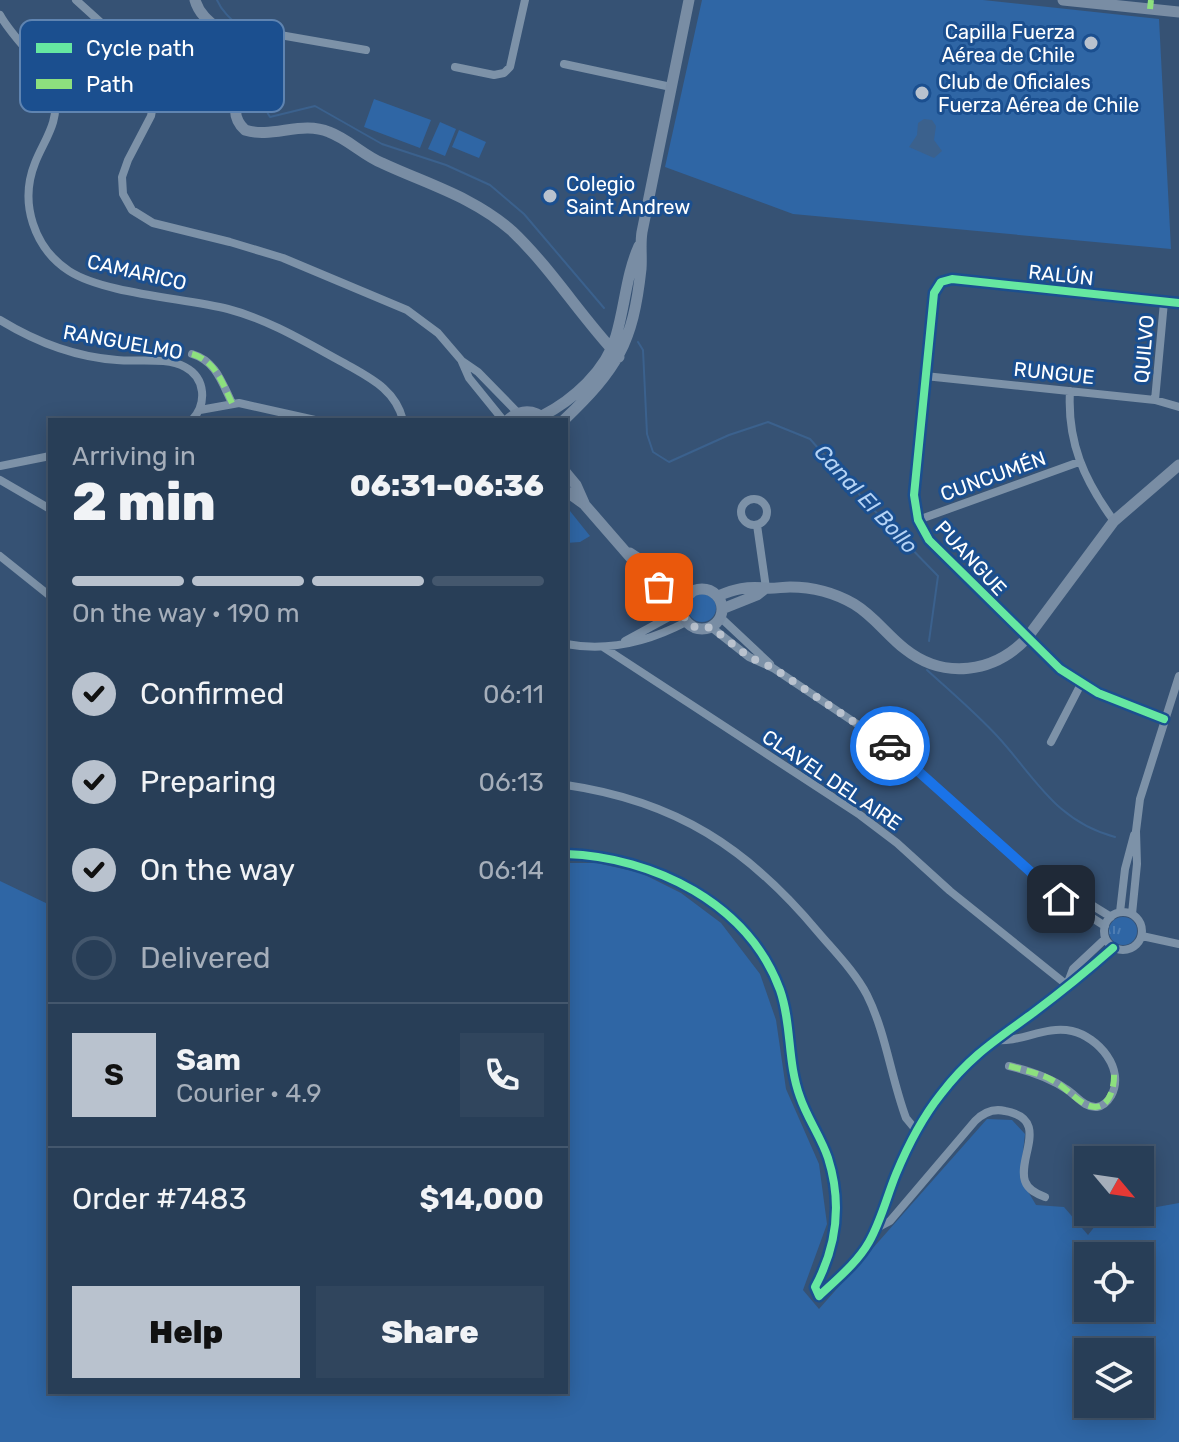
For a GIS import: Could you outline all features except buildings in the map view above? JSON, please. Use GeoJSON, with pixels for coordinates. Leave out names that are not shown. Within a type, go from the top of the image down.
{"type":"FeatureCollection","features":[{"type":"Feature","properties":{"kind":"street"},"geometry":{"type":"LineString","coordinates":[[76,0],[98,20]]}},
{"type":"Feature","properties":{"kind":"street"},"geometry":{"type":"LineString","coordinates":[[195,0],[208,20]]}},
{"type":"Feature","properties":{"kind":"street"},"geometry":{"type":"LineString","coordinates":[[455,67],[494,75],[504,73],[510,67],[525,0]]}},
{"type":"Feature","properties":{"kind":"street"},"geometry":{"type":"LineString","coordinates":[[510,418],[528,411],[544,418],[581,388],[627,338],[641,268],[641,242],[689,0]]}},
{"type":"Feature","properties":{"kind":"street"},"geometry":{"type":"LineString","coordinates":[[1063,0],[1150,5],[1179,12]]}},
{"type":"Feature","properties":{"kind":"street","name":"CAMARICO"},"geometry":{"type":"LineString","coordinates":[[0,15],[20,45]]}},
{"type":"Feature","properties":{"kind":"street"},"geometry":{"type":"LineString","coordinates":[[284,36],[366,50]]}},
{"type":"Feature","properties":{"kind":"street"},"geometry":{"type":"LineString","coordinates":[[564,64],[671,87]]}},
{"type":"Feature","properties":{"kind":"street","name":"CAMARICO"},"geometry":{"type":"LineString","coordinates":[[54,112],[53,126],[32,171],[28,199],[37,235],[54,259],[68,270],[94,282],[227,309],[276,326],[383,386],[398,404],[402,418]]}},
{"type":"Feature","properties":{"kind":"street"},"geometry":{"type":"LineString","coordinates":[[152,112],[122,177],[125,199],[137,215],[153,223],[264,252],[398,306],[431,327],[462,361],[483,377],[508,405],[510,418]]}},
{"type":"Feature","properties":{"kind":"street"},"geometry":{"type":"LineString","coordinates":[[234,112],[236,120],[245,130],[258,133],[301,128],[329,131],[379,162],[456,194],[479,207],[527,246],[615,353]]}},
{"type":"Feature","properties":{"kind":"street","name":"RALÚN"},"geometry":{"type":"LineString","coordinates":[[941,282],[952,279],[1179,303]]}},
{"type":"Feature","properties":{"kind":"street","name":"PUANGUE"},"geometry":{"type":"LineString","coordinates":[[941,282],[934,293],[925,376],[915,482],[914,503],[918,520],[939,551],[1060,669],[1081,684],[1164,719]]}},
{"type":"Feature","properties":{"kind":"street","name":"QUILVO"},"geometry":{"type":"LineString","coordinates":[[1155,400],[1164,302]]}},
{"type":"Feature","properties":{"kind":"street","name":"RANGUELMO"},"geometry":{"type":"LineString","coordinates":[[0,320],[42,342],[75,353],[182,365],[193,372],[200,383],[203,399],[200,410]]}},
{"type":"Feature","properties":{"kind":"street"},"geometry":{"type":"LineString","coordinates":[[566,418],[602,383],[615,353]]}},
{"type":"Feature","properties":{"kind":"street"},"geometry":{"type":"LineString","coordinates":[[192,354],[204,358],[213,366],[232,403]]}},
{"type":"Feature","properties":{"kind":"street"},"geometry":{"type":"LineString","coordinates":[[462,361],[469,378],[510,418]]}},
{"type":"Feature","properties":{"kind":"street","name":"RUNGUE"},"geometry":{"type":"LineString","coordinates":[[925,376],[1155,400],[1179,407]]}},
{"type":"Feature","properties":{"kind":"street"},"geometry":{"type":"LineString","coordinates":[[1070,391],[1071,428],[1079,462],[1095,494],[1114,521]]}},
{"type":"Feature","properties":{"kind":"street"},"geometry":{"type":"LineString","coordinates":[[194,418],[200,410],[232,403],[305,418]]}},
{"type":"Feature","properties":{"kind":"street"},"geometry":{"type":"LineString","coordinates":[[0,466],[48,456]]}},
{"type":"Feature","properties":{"kind":"street","name":"CUNCUMÉN"},"geometry":{"type":"LineString","coordinates":[[918,520],[1079,462]]}},
{"type":"Feature","properties":{"kind":"street"},"geometry":{"type":"LineString","coordinates":[[625,551],[691,593],[705,589],[718,596],[750,586],[795,587],[836,595],[868,614],[911,654],[947,668],[973,669],[1010,654],[1027,638],[1114,521],[1179,465]]}},
{"type":"Feature","properties":{"kind":"street"},"geometry":{"type":"LineString","coordinates":[[568,475],[584,504]]}},
{"type":"Feature","properties":{"kind":"street"},"geometry":{"type":"LineString","coordinates":[[1153,486],[1179,476]]}},
{"type":"Feature","properties":{"kind":"street"},"geometry":{"type":"LineString","coordinates":[[0,480],[48,508]]}},
{"type":"Feature","properties":{"kind":"street"},"geometry":{"type":"LineString","coordinates":[[568,492],[584,504],[644,573],[701,629],[711,627],[721,613],[766,588]]}},
{"type":"Feature","properties":{"kind":"street"},"geometry":{"type":"LineString","coordinates":[[757,525],[766,588]]}},
{"type":"Feature","properties":{"kind":"street"},"geometry":{"type":"LineString","coordinates":[[0,556],[48,594]]}},
{"type":"Feature","properties":{"kind":"street"},"geometry":{"type":"LineString","coordinates":[[568,644],[603,647],[621,644],[684,611],[691,593]]}},
{"type":"Feature","properties":{"kind":"street"},"geometry":{"type":"LineString","coordinates":[[718,596],[721,613],[773,668]]}},
{"type":"Feature","properties":{"kind":"street"},"geometry":{"type":"LineString","coordinates":[[711,627],[749,657],[773,668],[893,748],[1061,899],[1105,926]]}},
{"type":"Feature","properties":{"kind":"street","name":"CLAVEL DEL AIRE"},"geometry":{"type":"LineString","coordinates":[[603,647],[860,815],[1067,985]]}},
{"type":"Feature","properties":{"kind":"street"},"geometry":{"type":"LineString","coordinates":[[1136,831],[1137,864],[1132,914],[1141,926],[1142,936],[1131,949],[1122,950],[1113,948],[1105,939],[1105,926],[1115,914],[1136,831],[1145,778],[1179,676]]}},
{"type":"Feature","properties":{"kind":"street"},"geometry":{"type":"LineString","coordinates":[[1051,742],[1081,684]]}},
{"type":"Feature","properties":{"kind":"street"},"geometry":{"type":"LineString","coordinates":[[568,785],[630,798],[683,818],[733,848],[777,885],[862,987],[875,1015],[906,1118],[916,1130]]}},
{"type":"Feature","properties":{"kind":"street"},"geometry":{"type":"LineString","coordinates":[[568,854],[644,866],[685,884],[719,908],[762,954],[780,990],[798,1094],[827,1155],[836,1197],[837,1221],[826,1265],[815,1287],[819,1296],[857,1259],[875,1229],[916,1130],[951,1081],[993,1040],[1080,978],[1113,948]]}},
{"type":"Feature","properties":{"kind":"street"},"geometry":{"type":"LineString","coordinates":[[1041,880],[1115,914],[1132,914]]}},
{"type":"Feature","properties":{"kind":"street"},"geometry":{"type":"LineString","coordinates":[[1142,936],[1179,944]]}},
{"type":"Feature","properties":{"kind":"street"},"geometry":{"type":"LineString","coordinates":[[1067,985],[1073,969],[1105,939]]}},
{"type":"Feature","properties":{"kind":"street"},"geometry":{"type":"LineString","coordinates":[[993,1040],[1009,1041],[1054,1030],[1081,1034],[1094,1041],[1109,1060],[1114,1072],[1113,1092],[1107,1103],[1098,1107],[1085,1105],[1052,1080],[1009,1066]]}},
{"type":"Feature","properties":{"kind":"street"},"geometry":{"type":"LineString","coordinates":[[875,1229],[890,1221],[975,1121],[994,1110],[1010,1112],[1027,1125],[1031,1141],[1024,1179],[1030,1189],[1045,1197]]}},
{"type":"Feature","properties":{"kind":"green space","name":"Club de Oficiales Fuerza Aérea de Chile"},"geometry":{"type":"Polygon","coordinates":[[[702,0],[983,0],[1159,19],[1171,249],[793,214],[665,167],[702,0]]]}},
{"type":"Feature","properties":{"kind":"green space"},"geometry":{"type":"Polygon","coordinates":[[[374,99],[431,120],[420,148],[364,127],[374,99]]]}},
{"type":"Feature","properties":{"kind":"green space"},"geometry":{"type":"Polygon","coordinates":[[[440,122],[456,129],[445,156],[428,149],[440,122]]]}},
{"type":"Feature","properties":{"kind":"green space"},"geometry":{"type":"Polygon","coordinates":[[[459,130],[486,142],[479,158],[452,147],[459,130]]]}},
{"type":"Feature","properties":{"kind":"green space"},"geometry":{"type":"Polygon","coordinates":[[[568,508],[590,536],[580,542],[568,543],[568,508]]]}},
{"type":"Feature","properties":{"kind":"green space"},"geometry":{"type":"Polygon","coordinates":[[[702,594],[712,598],[716,608],[712,618],[702,622],[692,618],[688,608],[692,598],[702,594]]]}},
{"type":"Feature","properties":{"kind":"green space"},"geometry":{"type":"Polygon","coordinates":[[[568,863],[597,863],[641,873],[681,893],[721,923],[760,974],[776,1020],[786,1089],[819,1164],[827,1224],[803,1290],[819,1309],[987,1119],[1012,1120],[1025,1134],[1020,1178],[1036,1205],[1064,1207],[1074,1219],[1074,1226],[1080,1226],[1088,1235],[1095,1226],[1154,1226],[1154,1207],[1179,1203],[1179,1442],[0,1442],[0,881],[48,904],[48,1394],[568,1394],[568,863]]]}},
{"type":"Feature","properties":{"kind":"green space"},"geometry":{"type":"Polygon","coordinates":[[[1123,917],[1133,921],[1137,931],[1133,941],[1123,945],[1113,941],[1109,931],[1113,921],[1123,917]]]}},
{"type":"Feature","properties":{"kind":"shaded area"},"geometry":{"type":"Polygon","coordinates":[[[924,119],[932,120],[936,126],[934,140],[942,151],[934,158],[909,147],[917,135],[918,123],[924,119]]]}},
{"type":"Feature","properties":{"kind":"waterway","name":"Canal El Bollo"},"geometry":{"type":"LineString","coordinates":[[217,0],[232,20]]}},
{"type":"Feature","properties":{"kind":"waterway","name":"Canal El Bollo"},"geometry":{"type":"LineString","coordinates":[[268,112],[270,117],[315,106],[382,144],[446,165],[490,185],[524,214],[604,308]]}},
{"type":"Feature","properties":{"kind":"waterway","name":"Canal El Bollo"},"geometry":{"type":"LineString","coordinates":[[638,342],[643,350],[647,434],[653,452],[669,462],[729,435],[768,422],[810,439],[938,576],[929,641]]}},
{"type":"Feature","properties":{"kind":"waterway","name":"Canal El Bollo"},"geometry":{"type":"LineString","coordinates":[[927,670],[991,729],[1063,810],[1095,830],[1115,837]]}},
{"type":"Feature","properties":{"kind":"marked path"},"geometry":{"type":"LineString","coordinates":[[1150,9],[1151,0]]}},
{"type":"Feature","properties":{"kind":"marked path"},"geometry":{"type":"LineString","coordinates":[[192,354],[213,367],[232,403]]}},
{"type":"Feature","properties":{"kind":"marked path"},"geometry":{"type":"LineString","coordinates":[[1009,1066],[1047,1078],[1083,1103],[1098,1107],[1108,1100],[1114,1072]]}},
{"type":"Feature","properties":{"kind":"cycle path"},"geometry":{"type":"LineString","coordinates":[[1164,719],[1098,693],[1060,669],[929,540],[918,520],[914,495],[934,293],[941,282],[952,279],[1179,303]]}},
{"type":"Feature","properties":{"kind":"cycle path"},"geometry":{"type":"LineString","coordinates":[[568,854],[632,864],[694,890],[745,932],[765,959],[784,1003],[796,1084],[825,1150],[835,1191],[832,1240],[815,1287],[819,1296],[864,1250],[911,1142],[928,1113],[962,1069],[1113,948]]}},
{"type":"Feature","properties":{"kind":"way so far"},"geometry":{"type":"LineString","coordinates":[[659,587],[683,603],[683,614],[690,625],[701,629],[711,627],[749,657],[773,668],[890,746]]}},
{"type":"Feature","properties":{"kind":"place","name":"Capilla Fuerza Aérea de Chile"},"geometry":{"type":"Point","coordinates":[1091,43]}},
{"type":"Feature","properties":{"kind":"place","name":"Club de Oficiales Fuerza Aérea de Chile"},"geometry":{"type":"Point","coordinates":[922,93]}},
{"type":"Feature","properties":{"kind":"place","name":"Colegio Saint Andrew"},"geometry":{"type":"Point","coordinates":[550,196]}},
{"type":"Feature","properties":{"kind":"route"},"geometry":{"type":"LineString","coordinates":[[890,746],[1061,899]]}}]}
